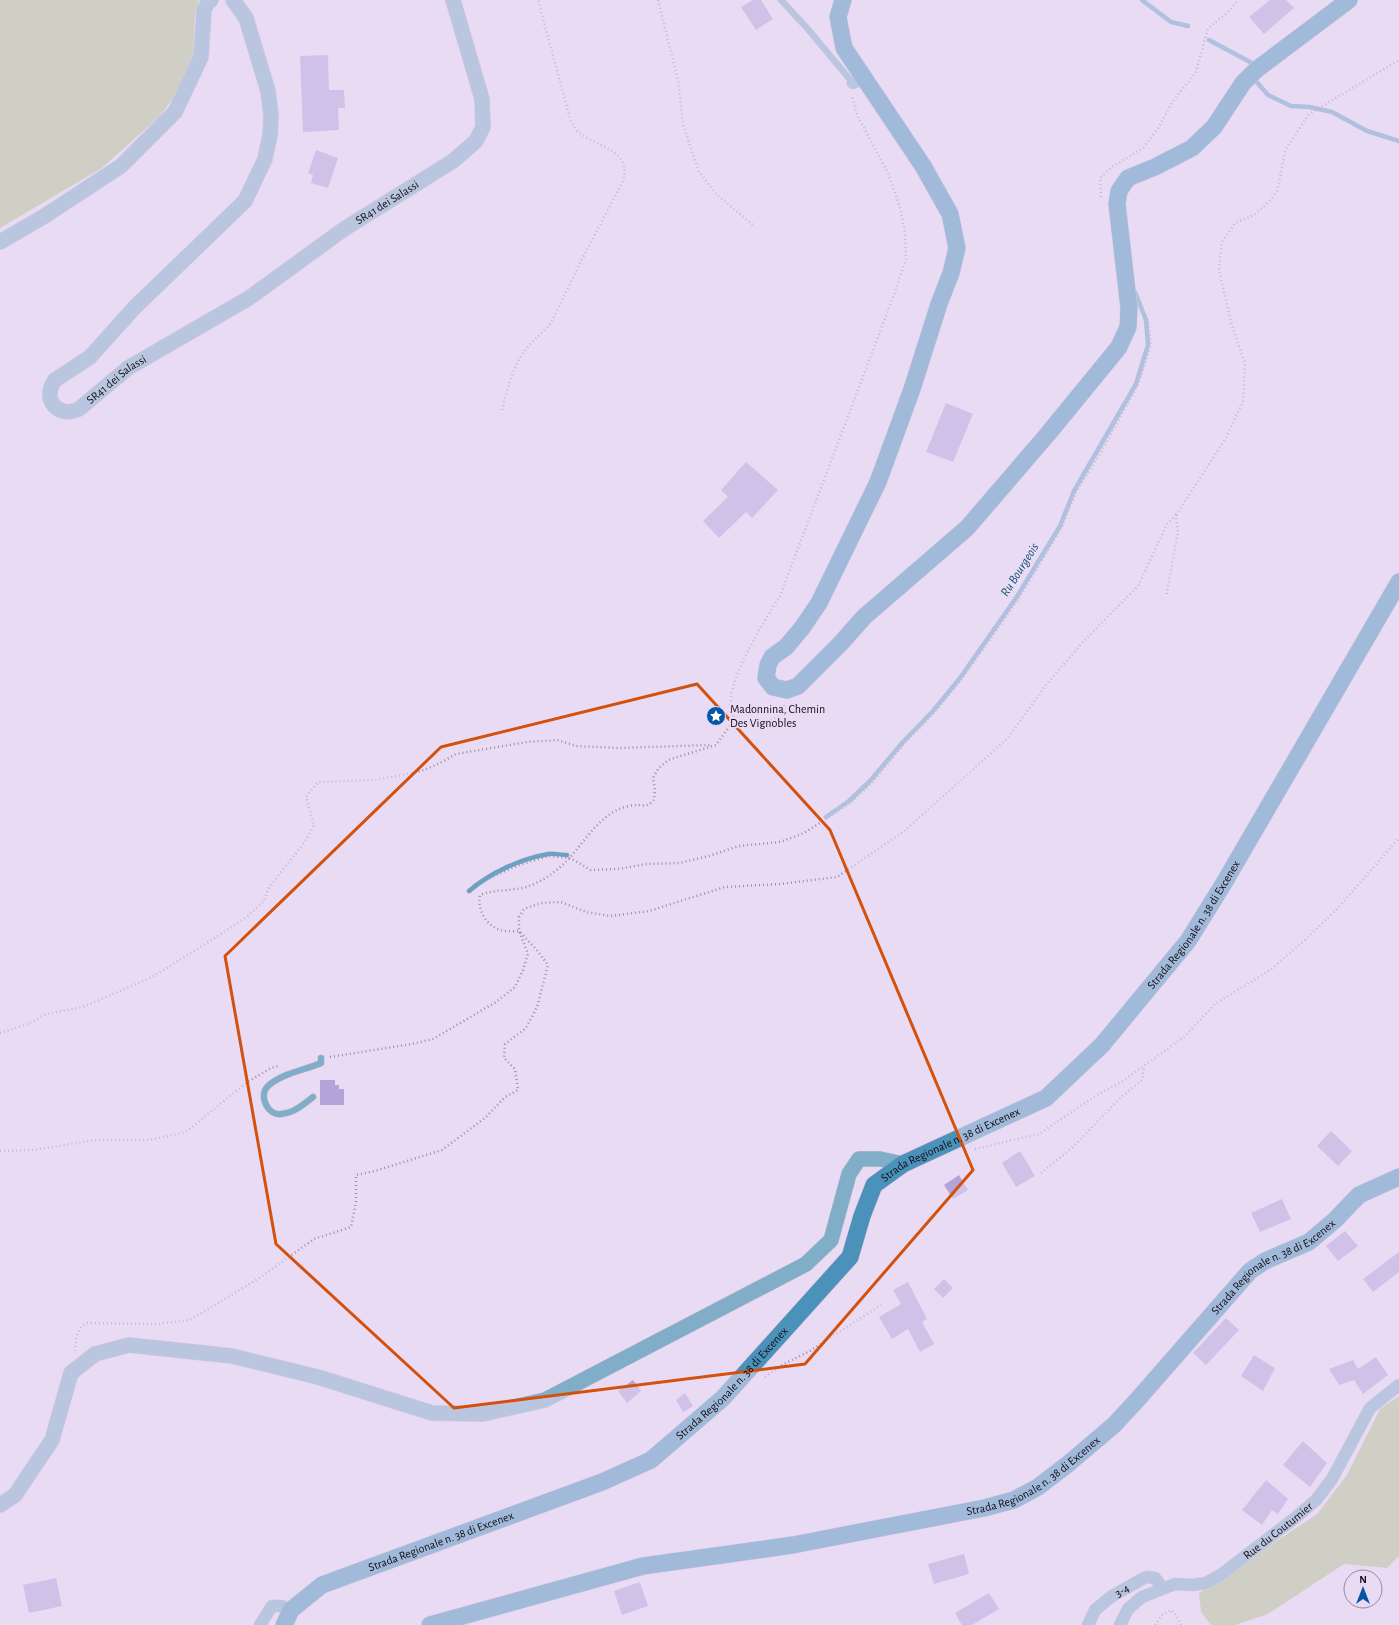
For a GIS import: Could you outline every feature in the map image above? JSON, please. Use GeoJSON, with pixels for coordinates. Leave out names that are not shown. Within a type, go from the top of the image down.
{"type":"FeatureCollection","features":[{"type":"Feature","properties":{"kind":"main road"},"geometry":{"type":"LineString","coordinates":[[843,0],[838,17],[844,48],[858,80],[923,166],[950,214],[957,248],[951,273],[938,304],[912,389],[878,482],[819,602],[802,628],[786,647],[772,657],[768,665],[766,678],[773,688],[787,690],[798,686],[864,618],[967,528],[1047,435],[1119,347],[1128,327],[1129,308],[1117,204],[1119,191],[1128,178],[1155,167],[1192,148],[1214,127],[1243,83],[1256,70],[1349,0]]}},
{"type":"Feature","properties":{"kind":"main road","name":"Strada Regionale n. 38 di Excenex"},"geometry":{"type":"LineString","coordinates":[[287,1618],[322,1585],[602,1482],[651,1460],[722,1398],[850,1257],[862,1216],[874,1185],[903,1164],[1046,1098],[1102,1045],[1188,941],[1224,883],[1399,582]]}},
{"type":"Feature","properties":{"kind":"main road","name":"Strada Regionale n. 38 di Excenex"},"geometry":{"type":"LineString","coordinates":[[430,1625],[643,1566],[793,1545],[984,1508],[1014,1500],[1038,1487],[1114,1425],[1250,1271],[1265,1261],[1309,1242],[1335,1220],[1359,1195],[1399,1176]]}},
{"type":"Feature","properties":{"kind":"street"},"geometry":{"type":"LineString","coordinates":[[0,242],[43,217],[121,166],[175,112],[201,57],[204,10],[208,2],[211,0]]}},
{"type":"Feature","properties":{"kind":"street","name":"SR41 dei Salassi"},"geometry":{"type":"LineString","coordinates":[[233,0],[246,18],[268,91],[271,116],[270,135],[265,159],[245,201],[135,308],[90,357],[54,380],[51,385],[50,397],[52,403],[61,411],[73,412],[79,409],[128,368],[249,298],[344,229],[453,162],[476,141],[483,127],[482,99],[453,0]]}},
{"type":"Feature","properties":{"kind":"street"},"geometry":{"type":"LineString","coordinates":[[0,1505],[15,1495],[52,1440],[71,1373],[95,1354],[129,1345],[232,1356],[318,1378],[432,1413],[483,1414],[545,1400],[806,1264],[830,1240],[849,1174],[859,1159],[880,1159],[903,1164]]}},
{"type":"Feature","properties":{"kind":"street","name":"Rue du Coutumier"},"geometry":{"type":"LineString","coordinates":[[1120,1625],[1128,1609],[1142,1596],[1175,1584],[1192,1585],[1206,1583],[1222,1574],[1296,1518],[1316,1500],[1332,1479],[1370,1408],[1399,1385]]}},
{"type":"Feature","properties":{"kind":"street","name":"3-4"},"geometry":{"type":"LineString","coordinates":[[1088,1625],[1095,1610],[1112,1596],[1144,1578],[1155,1578],[1159,1583],[1159,1590]]}},
{"type":"Feature","properties":{"kind":"street"},"geometry":{"type":"LineString","coordinates":[[260,1625],[272,1606],[282,1606],[287,1618]]}},
{"type":"Feature","properties":{"kind":"lane"},"geometry":{"type":"LineString","coordinates":[[781,0],[858,80]]}},
{"type":"Feature","properties":{"kind":"lane"},"geometry":{"type":"LineString","coordinates":[[313,1097],[288,1113],[279,1115],[270,1112],[264,1095],[266,1087],[276,1080],[321,1063],[322,1058]]}},
{"type":"Feature","properties":{"kind":"path"},"geometry":{"type":"LineString","coordinates":[[502,410],[514,370],[525,350],[544,332],[551,323],[582,259],[623,181],[625,174],[624,162],[614,152],[580,134],[571,122],[538,0]]}},
{"type":"Feature","properties":{"kind":"path"},"geometry":{"type":"LineString","coordinates":[[658,0],[678,80],[683,124],[698,170],[715,193],[753,225]]}},
{"type":"Feature","properties":{"kind":"path"},"geometry":{"type":"LineString","coordinates":[[1101,201],[1100,178],[1112,167],[1143,148],[1159,127],[1171,104],[1196,72],[1208,28],[1226,14],[1238,0]]}},
{"type":"Feature","properties":{"kind":"path"},"geometry":{"type":"LineString","coordinates":[[322,1058],[389,1048],[433,1039],[496,1002],[515,986],[524,970],[528,954],[519,932],[519,917],[524,908],[540,903],[561,902],[586,912],[611,916],[649,910],[725,887],[780,884],[837,877],[903,832],[1007,739],[1051,680],[1083,642],[1138,586],[1167,524],[1176,515],[1226,438],[1243,401],[1245,364],[1231,322],[1219,270],[1222,242],[1235,222],[1254,215],[1269,202],[1277,191],[1286,148],[1309,114],[1399,60]]}},
{"type":"Feature","properties":{"kind":"path"},"geometry":{"type":"LineString","coordinates":[[773,688],[784,703],[783,710],[775,719],[758,724],[745,723],[736,719],[731,711],[731,702],[740,671],[754,639],[780,596],[895,292],[906,259],[905,232],[900,207],[888,173],[857,115],[852,99],[858,80]]}},
{"type":"Feature","properties":{"kind":"path"},"geometry":{"type":"LineString","coordinates":[[470,892],[482,882],[520,865],[549,856],[570,858],[591,870],[618,869],[647,864],[679,863],[710,856],[739,846],[780,842],[804,832],[851,803],[872,783],[904,743],[935,712],[962,679],[1018,600],[1062,527],[1076,492],[1100,454],[1138,385],[1151,345],[1148,320],[1145,313]]}},
{"type":"Feature","properties":{"kind":"path"},"geometry":{"type":"LineString","coordinates":[[1166,597],[1178,532],[1176,515]]}},
{"type":"Feature","properties":{"kind":"path"},"geometry":{"type":"LineString","coordinates":[[71,1373],[77,1334],[82,1326],[87,1323],[116,1322],[156,1324],[190,1320],[261,1277],[314,1239],[351,1227],[356,1202],[356,1175],[375,1171],[442,1150],[485,1118],[505,1097],[518,1090],[515,1069],[504,1058],[505,1044],[526,1028],[537,1007],[548,965],[536,949],[519,932],[501,930],[492,926],[480,912],[478,902],[480,895],[491,891],[517,889],[538,882],[556,871],[570,858],[600,822],[617,810],[630,806],[647,805],[654,800],[655,790],[653,778],[658,769],[668,760],[716,745],[736,719]]}},
{"type":"Feature","properties":{"kind":"path"},"geometry":{"type":"LineString","coordinates":[[0,1033],[28,1024],[46,1014],[83,1007],[152,977],[248,916],[264,901],[268,889],[312,830],[314,825],[306,797],[318,782],[374,780],[398,776],[424,770],[440,764],[456,754],[527,742],[557,740],[576,746],[618,748],[716,745]]}},
{"type":"Feature","properties":{"kind":"path"},"geometry":{"type":"LineString","coordinates":[[972,1150],[1039,1134],[1097,1095],[1123,1081],[1144,1066],[1185,1036],[1214,1004],[1270,970],[1304,941],[1338,908],[1399,838]]}},
{"type":"Feature","properties":{"kind":"path"},"geometry":{"type":"LineString","coordinates":[[0,1151],[32,1150],[95,1140],[149,1140],[186,1132],[246,1083],[271,1068],[284,1064]]}},
{"type":"Feature","properties":{"kind":"path"},"geometry":{"type":"LineString","coordinates":[[1041,1173],[1073,1147],[1119,1099],[1142,1080],[1144,1066]]}},
{"type":"Feature","properties":{"kind":"path"},"geometry":{"type":"LineString","coordinates":[[764,1378],[782,1364],[810,1351],[881,1305]]}},
{"type":"Feature","properties":{"kind":"path"},"geometry":{"type":"LineString","coordinates":[[1155,1625],[1162,1615],[1171,1610],[1181,1625]]}},
{"type":"Feature","properties":{"kind":"highlighted area"},"geometry":{"type":"Polygon","coordinates":[[[697,684],[830,830],[973,1170],[805,1364],[454,1408],[276,1244],[225,956],[441,747],[697,684]]]}},
{"type":"Feature","properties":{"kind":"green space"},"geometry":{"type":"Polygon","coordinates":[[[0,0],[199,0],[195,14],[193,60],[181,87],[160,116],[102,168],[0,228],[0,0]]]}},
{"type":"Feature","properties":{"kind":"green space"},"geometry":{"type":"Polygon","coordinates":[[[1399,1396],[1399,1556],[1387,1568],[1344,1564],[1268,1614],[1235,1625],[1211,1625],[1201,1612],[1199,1593],[1317,1514],[1347,1475],[1380,1409],[1399,1396]]]}},
{"type":"Feature","properties":{"kind":"building"},"geometry":{"type":"Polygon","coordinates":[[[753,0],[761,0],[773,19],[756,30],[741,7],[753,0]]]}},
{"type":"Feature","properties":{"kind":"building"},"geometry":{"type":"Polygon","coordinates":[[[1270,0],[1286,0],[1294,8],[1264,34],[1249,17],[1270,0]]]}},
{"type":"Feature","properties":{"kind":"building"},"geometry":{"type":"Polygon","coordinates":[[[328,55],[329,90],[344,90],[345,108],[338,108],[339,130],[303,132],[300,56],[328,55]]]}},
{"type":"Feature","properties":{"kind":"building"},"geometry":{"type":"Polygon","coordinates":[[[316,150],[338,158],[328,188],[311,183],[313,175],[308,173],[316,150]]]}},
{"type":"Feature","properties":{"kind":"building"},"geometry":{"type":"Polygon","coordinates":[[[946,403],[973,414],[953,462],[926,452],[946,403]]]}},
{"type":"Feature","properties":{"kind":"building"},"geometry":{"type":"Polygon","coordinates":[[[746,462],[778,490],[752,518],[746,512],[719,538],[703,521],[728,497],[721,490],[746,462]]]}},
{"type":"Feature","properties":{"kind":"building"},"geometry":{"type":"Polygon","coordinates":[[[320,1080],[335,1080],[335,1085],[339,1085],[339,1089],[344,1089],[344,1105],[320,1105],[320,1080]]]}},
{"type":"Feature","properties":{"kind":"building"},"geometry":{"type":"Polygon","coordinates":[[[1331,1131],[1352,1151],[1338,1166],[1317,1146],[1331,1131]]]}},
{"type":"Feature","properties":{"kind":"building"},"geometry":{"type":"Polygon","coordinates":[[[1020,1151],[1035,1176],[1016,1187],[1002,1163],[1020,1151]]]}},
{"type":"Feature","properties":{"kind":"building"},"geometry":{"type":"Polygon","coordinates":[[[959,1175],[968,1190],[953,1199],[944,1185],[959,1175]]]}},
{"type":"Feature","properties":{"kind":"building"},"geometry":{"type":"Polygon","coordinates":[[[1282,1199],[1291,1219],[1260,1232],[1251,1213],[1282,1199]]]}},
{"type":"Feature","properties":{"kind":"building"},"geometry":{"type":"Polygon","coordinates":[[[1345,1231],[1358,1246],[1338,1261],[1326,1246],[1345,1231]]]}},
{"type":"Feature","properties":{"kind":"building"},"geometry":{"type":"Polygon","coordinates":[[[1399,1252],[1399,1272],[1373,1292],[1363,1279],[1399,1252]]]}},
{"type":"Feature","properties":{"kind":"building"},"geometry":{"type":"Polygon","coordinates":[[[944,1279],[953,1288],[943,1298],[934,1289],[944,1279]]]}},
{"type":"Feature","properties":{"kind":"building"},"geometry":{"type":"Polygon","coordinates":[[[908,1282],[927,1319],[922,1322],[934,1344],[920,1352],[908,1329],[892,1339],[879,1317],[901,1304],[893,1290],[908,1282]]]}},
{"type":"Feature","properties":{"kind":"building"},"geometry":{"type":"Polygon","coordinates":[[[1226,1318],[1239,1330],[1206,1365],[1193,1353],[1226,1318]]]}},
{"type":"Feature","properties":{"kind":"building"},"geometry":{"type":"Polygon","coordinates":[[[1254,1355],[1275,1368],[1263,1391],[1241,1376],[1254,1355]]]}},
{"type":"Feature","properties":{"kind":"building"},"geometry":{"type":"Polygon","coordinates":[[[1376,1357],[1388,1375],[1363,1394],[1354,1380],[1339,1385],[1329,1369],[1353,1360],[1358,1369],[1376,1357]]]}},
{"type":"Feature","properties":{"kind":"building"},"geometry":{"type":"Polygon","coordinates":[[[633,1380],[641,1391],[627,1403],[618,1391],[633,1380]]]}},
{"type":"Feature","properties":{"kind":"building"},"geometry":{"type":"Polygon","coordinates":[[[685,1393],[693,1406],[683,1412],[676,1400],[685,1393]]]}},
{"type":"Feature","properties":{"kind":"building"},"geometry":{"type":"Polygon","coordinates":[[[1303,1441],[1327,1463],[1310,1487],[1283,1465],[1303,1441]]]}},
{"type":"Feature","properties":{"kind":"building"},"geometry":{"type":"Polygon","coordinates":[[[1266,1480],[1288,1499],[1278,1514],[1272,1510],[1262,1525],[1242,1510],[1266,1480]]]}},
{"type":"Feature","properties":{"kind":"building"},"geometry":{"type":"Polygon","coordinates":[[[964,1554],[969,1574],[934,1584],[928,1564],[964,1554]]]}},
{"type":"Feature","properties":{"kind":"building"},"geometry":{"type":"Polygon","coordinates":[[[56,1578],[62,1606],[29,1613],[23,1585],[56,1578]]]}},
{"type":"Feature","properties":{"kind":"building"},"geometry":{"type":"Polygon","coordinates":[[[640,1582],[648,1606],[622,1615],[614,1591],[640,1582]]]}},
{"type":"Feature","properties":{"kind":"building"},"geometry":{"type":"Polygon","coordinates":[[[989,1593],[999,1609],[972,1625],[962,1625],[955,1613],[989,1593]]]}},
{"type":"Feature","properties":{"kind":"waterway"},"geometry":{"type":"LineString","coordinates":[[1142,0],[1171,22],[1188,26]]}},
{"type":"Feature","properties":{"kind":"waterway"},"geometry":{"type":"LineString","coordinates":[[1209,40],[1252,63]]}},
{"type":"Feature","properties":{"kind":"waterway"},"geometry":{"type":"LineString","coordinates":[[1255,80],[1268,95],[1291,106],[1309,107],[1332,112],[1367,131],[1399,141]]}},
{"type":"Feature","properties":{"kind":"waterway","name":"Ru Bourgeois"},"geometry":{"type":"LineString","coordinates":[[826,817],[849,801],[870,781],[903,742],[933,711],[960,678],[1016,598],[1060,526],[1074,491],[1136,384],[1148,345],[1146,320],[1135,292]]}},
{"type":"Feature","properties":{"kind":"waterway","name":"Ru Bourgeois"},"geometry":{"type":"LineString","coordinates":[[469,891],[486,878],[516,863],[548,854],[567,855]]}},
{"type":"Feature","properties":{"kind":"place","name":"Madonnina, Chemin Des Vignobles"},"geometry":{"type":"Point","coordinates":[716,716]}}]}
